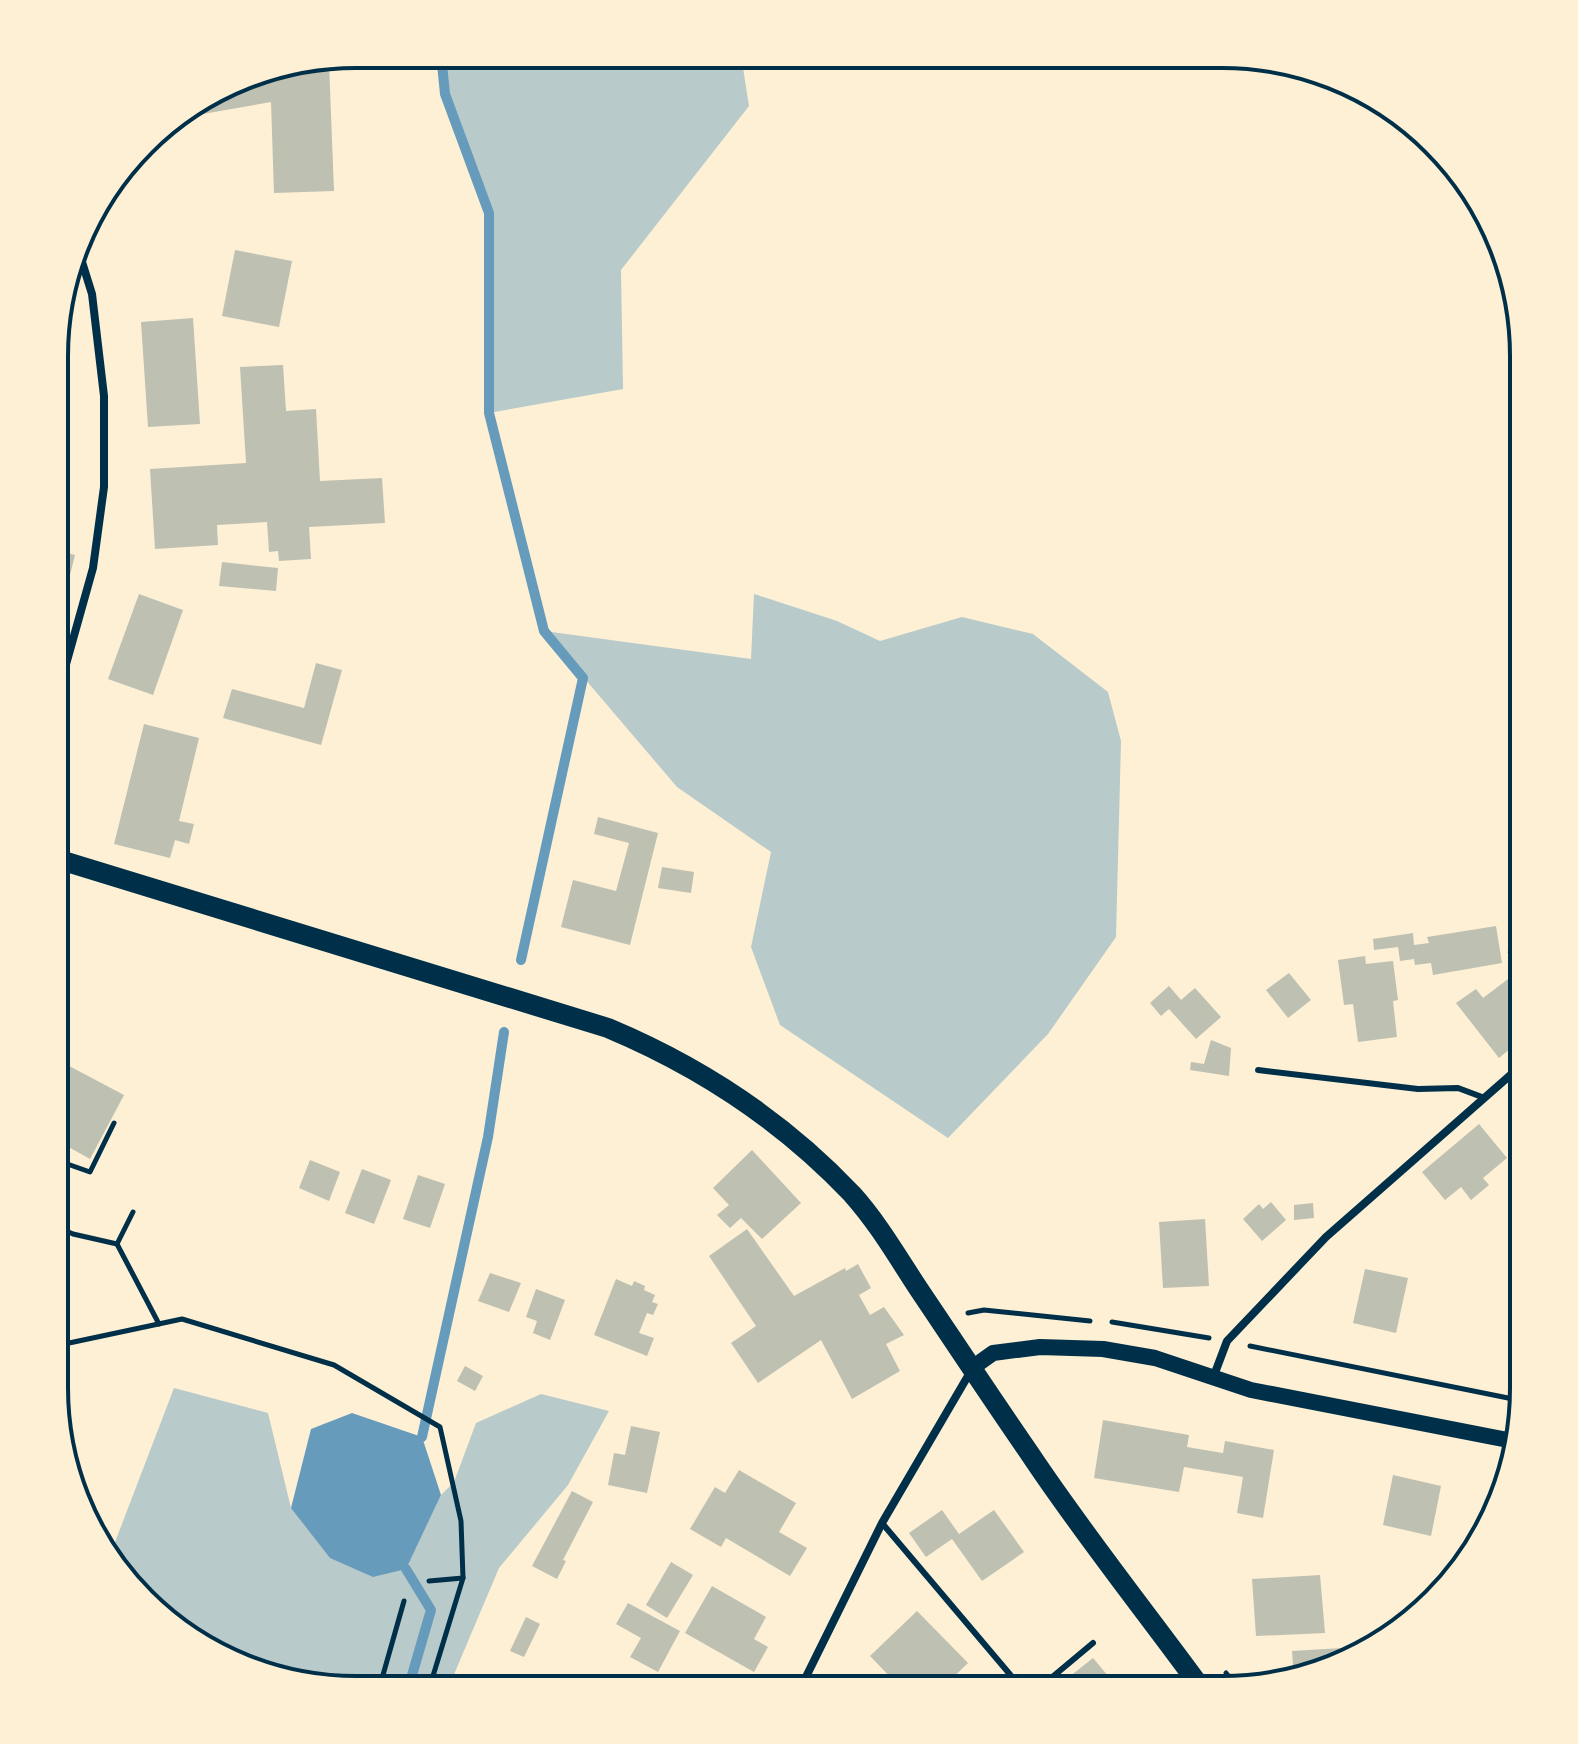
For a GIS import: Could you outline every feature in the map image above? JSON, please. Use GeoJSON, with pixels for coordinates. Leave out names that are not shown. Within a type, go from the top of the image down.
{"type":"FeatureCollection","features":[{"type":"Feature","properties":{"kind":"main road"},"geometry":{"type":"LineString","coordinates":[[68,862],[608,1028],[653,1047],[698,1072],[781,1126],[853,1195],[887,1238],[1033,1459],[1192,1676]]}},
{"type":"Feature","properties":{"kind":"main road"},"geometry":{"type":"LineString","coordinates":[[972,1368],[993,1353],[1040,1347],[1103,1349],[1155,1358],[1251,1390],[1505,1439]]}},
{"type":"Feature","properties":{"kind":"street"},"geometry":{"type":"LineString","coordinates":[[68,657],[93,568],[104,487],[104,396],[92,294],[83,265]]}},
{"type":"Feature","properties":{"kind":"street"},"geometry":{"type":"LineString","coordinates":[[1213,1378],[1227,1341],[1326,1237],[1510,1074]]}},
{"type":"Feature","properties":{"kind":"street"},"geometry":{"type":"LineString","coordinates":[[806,1676],[882,1523],[972,1368]]}},
{"type":"Feature","properties":{"kind":"lane"},"geometry":{"type":"LineString","coordinates":[[1258,1070],[1418,1089],[1458,1088],[1482,1097]]}},
{"type":"Feature","properties":{"kind":"lane"},"geometry":{"type":"LineString","coordinates":[[882,1523],[1011,1676]]}},
{"type":"Feature","properties":{"kind":"lane"},"geometry":{"type":"LineString","coordinates":[[1054,1676],[1093,1643]]}},
{"type":"Feature","properties":{"kind":"path"},"geometry":{"type":"LineString","coordinates":[[68,1164],[90,1172],[114,1123]]}},
{"type":"Feature","properties":{"kind":"path"},"geometry":{"type":"LineString","coordinates":[[117,1244],[133,1212]]}},
{"type":"Feature","properties":{"kind":"path"},"geometry":{"type":"LineString","coordinates":[[68,1232],[117,1244],[159,1324]]}},
{"type":"Feature","properties":{"kind":"path"},"geometry":{"type":"LineString","coordinates":[[68,1343],[182,1319],[334,1365],[440,1427],[461,1521],[463,1578],[433,1676]]}},
{"type":"Feature","properties":{"kind":"path"},"geometry":{"type":"LineString","coordinates":[[1227,1341],[1509,1398]]}},
{"type":"Feature","properties":{"kind":"path"},"geometry":{"type":"LineString","coordinates":[[429,1581],[463,1578]]}},
{"type":"Feature","properties":{"kind":"path"},"geometry":{"type":"LineString","coordinates":[[384,1676],[404,1601]]}},
{"type":"Feature","properties":{"kind":"shaded area"},"geometry":{"type":"Polygon","coordinates":[[[442,68],[743,68],[749,106],[621,270],[623,389],[489,413],[489,213],[445,94],[442,68]]]}},
{"type":"Feature","properties":{"kind":"shaded area"},"geometry":{"type":"Polygon","coordinates":[[[754,594],[837,621],[880,641],[962,617],[1033,634],[1108,692],[1121,741],[1116,937],[1048,1034],[948,1138],[780,1025],[751,947],[771,852],[677,787],[544,631],[751,659],[754,594]]]}},
{"type":"Feature","properties":{"kind":"shaded area"},"geometry":{"type":"Polygon","coordinates":[[[174,1388],[268,1413],[291,1508],[406,1568],[441,1495],[454,1482],[476,1423],[541,1394],[609,1411],[568,1485],[499,1568],[454,1676],[319,1674],[246,1654],[196,1627],[166,1604],[152,1592],[114,1544],[174,1388]]]}},
{"type":"Feature","properties":{"kind":"water"},"geometry":{"type":"Polygon","coordinates":[[[352,1413],[422,1437],[441,1495],[406,1569],[373,1577],[330,1558],[291,1508],[311,1429],[352,1413]]]}},
{"type":"Feature","properties":{"kind":"building"},"geometry":{"type":"Polygon","coordinates":[[[329,69],[334,191],[274,193],[271,102],[200,114],[264,83],[329,69]]]}},
{"type":"Feature","properties":{"kind":"building"},"geometry":{"type":"Polygon","coordinates":[[[235,250],[292,261],[279,327],[222,316],[235,250]]]}},
{"type":"Feature","properties":{"kind":"building"},"geometry":{"type":"Polygon","coordinates":[[[193,318],[200,424],[148,427],[141,322],[193,318]]]}},
{"type":"Feature","properties":{"kind":"building"},"geometry":{"type":"Polygon","coordinates":[[[283,365],[286,411],[316,409],[320,481],[382,478],[385,523],[309,527],[311,559],[279,561],[278,551],[269,552],[267,522],[217,525],[218,545],[155,549],[150,469],[246,463],[240,367],[283,365]]]}},
{"type":"Feature","properties":{"kind":"building"},"geometry":{"type":"Polygon","coordinates":[[[68,553],[75,555],[68,583],[68,553]]]}},
{"type":"Feature","properties":{"kind":"building"},"geometry":{"type":"Polygon","coordinates":[[[222,562],[278,568],[276,591],[219,586],[222,562]]]}},
{"type":"Feature","properties":{"kind":"building"},"geometry":{"type":"Polygon","coordinates":[[[139,594],[183,610],[153,695],[108,679],[139,594]]]}},
{"type":"Feature","properties":{"kind":"building"},"geometry":{"type":"Polygon","coordinates":[[[316,663],[342,670],[321,745],[223,718],[232,689],[304,708],[316,663]]]}},
{"type":"Feature","properties":{"kind":"building"},"geometry":{"type":"Polygon","coordinates":[[[144,724],[199,738],[179,821],[194,824],[189,844],[175,840],[170,858],[114,844],[144,724]]]}},
{"type":"Feature","properties":{"kind":"building"},"geometry":{"type":"Polygon","coordinates":[[[598,817],[658,833],[630,945],[561,927],[573,880],[616,891],[629,843],[594,834],[598,817]]]}},
{"type":"Feature","properties":{"kind":"building"},"geometry":{"type":"Polygon","coordinates":[[[662,867],[694,872],[691,893],[658,888],[662,867]]]}},
{"type":"Feature","properties":{"kind":"building"},"geometry":{"type":"Polygon","coordinates":[[[1496,926],[1502,963],[1433,975],[1431,963],[1415,965],[1414,959],[1400,961],[1398,947],[1374,950],[1373,939],[1413,933],[1414,945],[1429,943],[1427,937],[1496,926]]]}},
{"type":"Feature","properties":{"kind":"building"},"geometry":{"type":"Polygon","coordinates":[[[1365,956],[1366,964],[1393,961],[1398,1000],[1393,1001],[1397,1037],[1358,1042],[1353,1004],[1344,1005],[1338,960],[1365,956]]]}},
{"type":"Feature","properties":{"kind":"building"},"geometry":{"type":"Polygon","coordinates":[[[1289,973],[1311,1000],[1288,1018],[1266,990],[1289,973]]]}},
{"type":"Feature","properties":{"kind":"building"},"geometry":{"type":"Polygon","coordinates":[[[1510,978],[1510,1049],[1499,1058],[1456,1003],[1476,989],[1483,998],[1510,978]]]}},
{"type":"Feature","properties":{"kind":"building"},"geometry":{"type":"Polygon","coordinates":[[[1169,986],[1181,1000],[1195,988],[1221,1017],[1196,1039],[1169,1009],[1161,1016],[1150,1003],[1169,986]]]}},
{"type":"Feature","properties":{"kind":"building"},"geometry":{"type":"Polygon","coordinates":[[[1211,1040],[1231,1048],[1229,1076],[1190,1070],[1191,1062],[1204,1064],[1211,1040]]]}},
{"type":"Feature","properties":{"kind":"building"},"geometry":{"type":"Polygon","coordinates":[[[68,1065],[124,1095],[90,1159],[68,1147],[68,1065]]]}},
{"type":"Feature","properties":{"kind":"building"},"geometry":{"type":"Polygon","coordinates":[[[1479,1124],[1507,1158],[1483,1178],[1489,1185],[1471,1200],[1461,1187],[1445,1200],[1422,1172],[1479,1124]]]}},
{"type":"Feature","properties":{"kind":"building"},"geometry":{"type":"Polygon","coordinates":[[[752,1150],[801,1203],[762,1239],[741,1218],[730,1228],[717,1215],[729,1205],[713,1188],[752,1150]]]}},
{"type":"Feature","properties":{"kind":"building"},"geometry":{"type":"Polygon","coordinates":[[[310,1160],[340,1172],[329,1201],[299,1188],[310,1160]]]}},
{"type":"Feature","properties":{"kind":"building"},"geometry":{"type":"Polygon","coordinates":[[[362,1169],[391,1180],[374,1224],[345,1213],[362,1169]]]}},
{"type":"Feature","properties":{"kind":"building"},"geometry":{"type":"Polygon","coordinates":[[[418,1175],[445,1184],[430,1228],[403,1219],[418,1175]]]}},
{"type":"Feature","properties":{"kind":"building"},"geometry":{"type":"Polygon","coordinates":[[[1271,1202],[1286,1220],[1262,1241],[1243,1219],[1259,1204],[1263,1209],[1271,1202]]]}},
{"type":"Feature","properties":{"kind":"building"},"geometry":{"type":"Polygon","coordinates":[[[1313,1203],[1314,1218],[1294,1220],[1294,1205],[1313,1203]]]}},
{"type":"Feature","properties":{"kind":"building"},"geometry":{"type":"Polygon","coordinates":[[[1205,1219],[1209,1286],[1163,1288],[1159,1222],[1205,1219]]]}},
{"type":"Feature","properties":{"kind":"building"},"geometry":{"type":"Polygon","coordinates":[[[747,1229],[794,1296],[858,1264],[871,1288],[859,1295],[870,1315],[884,1307],[904,1335],[886,1344],[900,1371],[852,1399],[821,1340],[758,1383],[731,1343],[756,1326],[709,1256],[747,1229]]]}},
{"type":"Feature","properties":{"kind":"building"},"geometry":{"type":"Polygon","coordinates":[[[1365,1269],[1408,1278],[1396,1333],[1353,1323],[1365,1269]]]}},
{"type":"Feature","properties":{"kind":"building"},"geometry":{"type":"Polygon","coordinates":[[[490,1273],[521,1283],[509,1312],[478,1301],[490,1273]]]}},
{"type":"Feature","properties":{"kind":"building"},"geometry":{"type":"Polygon","coordinates":[[[616,1279],[632,1286],[634,1281],[655,1295],[652,1302],[658,1304],[653,1315],[647,1313],[639,1333],[654,1338],[647,1356],[594,1335],[616,1279]]]}},
{"type":"Feature","properties":{"kind":"building"},"geometry":{"type":"Polygon","coordinates":[[[536,1289],[565,1300],[550,1340],[533,1333],[537,1321],[526,1317],[536,1289]]]}},
{"type":"Feature","properties":{"kind":"building"},"geometry":{"type":"Polygon","coordinates":[[[465,1366],[483,1376],[475,1391],[457,1381],[465,1366]]]}},
{"type":"Feature","properties":{"kind":"building"},"geometry":{"type":"Polygon","coordinates":[[[1103,1420],[1189,1435],[1187,1447],[1223,1453],[1225,1441],[1274,1450],[1263,1518],[1237,1513],[1243,1477],[1184,1467],[1179,1492],[1094,1478],[1103,1420]]]}},
{"type":"Feature","properties":{"kind":"building"},"geometry":{"type":"Polygon","coordinates":[[[631,1426],[660,1432],[647,1493],[608,1485],[614,1453],[625,1455],[631,1426]]]}},
{"type":"Feature","properties":{"kind":"building"},"geometry":{"type":"Polygon","coordinates":[[[739,1470],[796,1503],[779,1532],[807,1548],[790,1576],[726,1538],[721,1547],[690,1529],[715,1487],[725,1493],[739,1470]]]}},
{"type":"Feature","properties":{"kind":"building"},"geometry":{"type":"Polygon","coordinates":[[[1393,1475],[1441,1486],[1431,1536],[1383,1525],[1393,1475]]]}},
{"type":"Feature","properties":{"kind":"building"},"geometry":{"type":"Polygon","coordinates":[[[572,1491],[593,1502],[563,1560],[566,1561],[557,1579],[532,1566],[572,1491]]]}},
{"type":"Feature","properties":{"kind":"building"},"geometry":{"type":"Polygon","coordinates":[[[942,1510],[959,1534],[994,1510],[1024,1552],[982,1581],[952,1539],[926,1557],[909,1533],[942,1510]]]}},
{"type":"Feature","properties":{"kind":"building"},"geometry":{"type":"Polygon","coordinates":[[[671,1562],[693,1575],[667,1618],[646,1605],[671,1562]]]}},
{"type":"Feature","properties":{"kind":"building"},"geometry":{"type":"Polygon","coordinates":[[[1320,1575],[1325,1633],[1256,1636],[1252,1579],[1320,1575]]]}},
{"type":"Feature","properties":{"kind":"building"},"geometry":{"type":"Polygon","coordinates":[[[712,1586],[766,1617],[754,1639],[768,1647],[754,1672],[685,1633],[712,1586]]]}},
{"type":"Feature","properties":{"kind":"building"},"geometry":{"type":"Polygon","coordinates":[[[628,1603],[680,1631],[658,1672],[630,1657],[641,1638],[616,1624],[628,1603]]]}},
{"type":"Feature","properties":{"kind":"building"},"geometry":{"type":"Polygon","coordinates":[[[917,1611],[968,1663],[954,1676],[889,1676],[870,1656],[917,1611]]]}},
{"type":"Feature","properties":{"kind":"building"},"geometry":{"type":"Polygon","coordinates":[[[526,1617],[540,1624],[524,1657],[510,1651],[526,1617]]]}},
{"type":"Feature","properties":{"kind":"building"},"geometry":{"type":"Polygon","coordinates":[[[1345,1648],[1293,1667],[1292,1651],[1345,1648]]]}},
{"type":"Feature","properties":{"kind":"building"},"geometry":{"type":"Polygon","coordinates":[[[1093,1658],[1108,1676],[1070,1676],[1093,1658]]]}},
{"type":"Feature","properties":{"kind":"waterway"},"geometry":{"type":"LineString","coordinates":[[442,68],[445,94],[489,213],[489,413],[544,631],[583,678],[521,960]]}},
{"type":"Feature","properties":{"kind":"waterway"},"geometry":{"type":"LineString","coordinates":[[422,1437],[488,1137],[504,1032]]}},
{"type":"Feature","properties":{"kind":"waterway"},"geometry":{"type":"LineString","coordinates":[[406,1569],[431,1610],[412,1676]]}}]}
